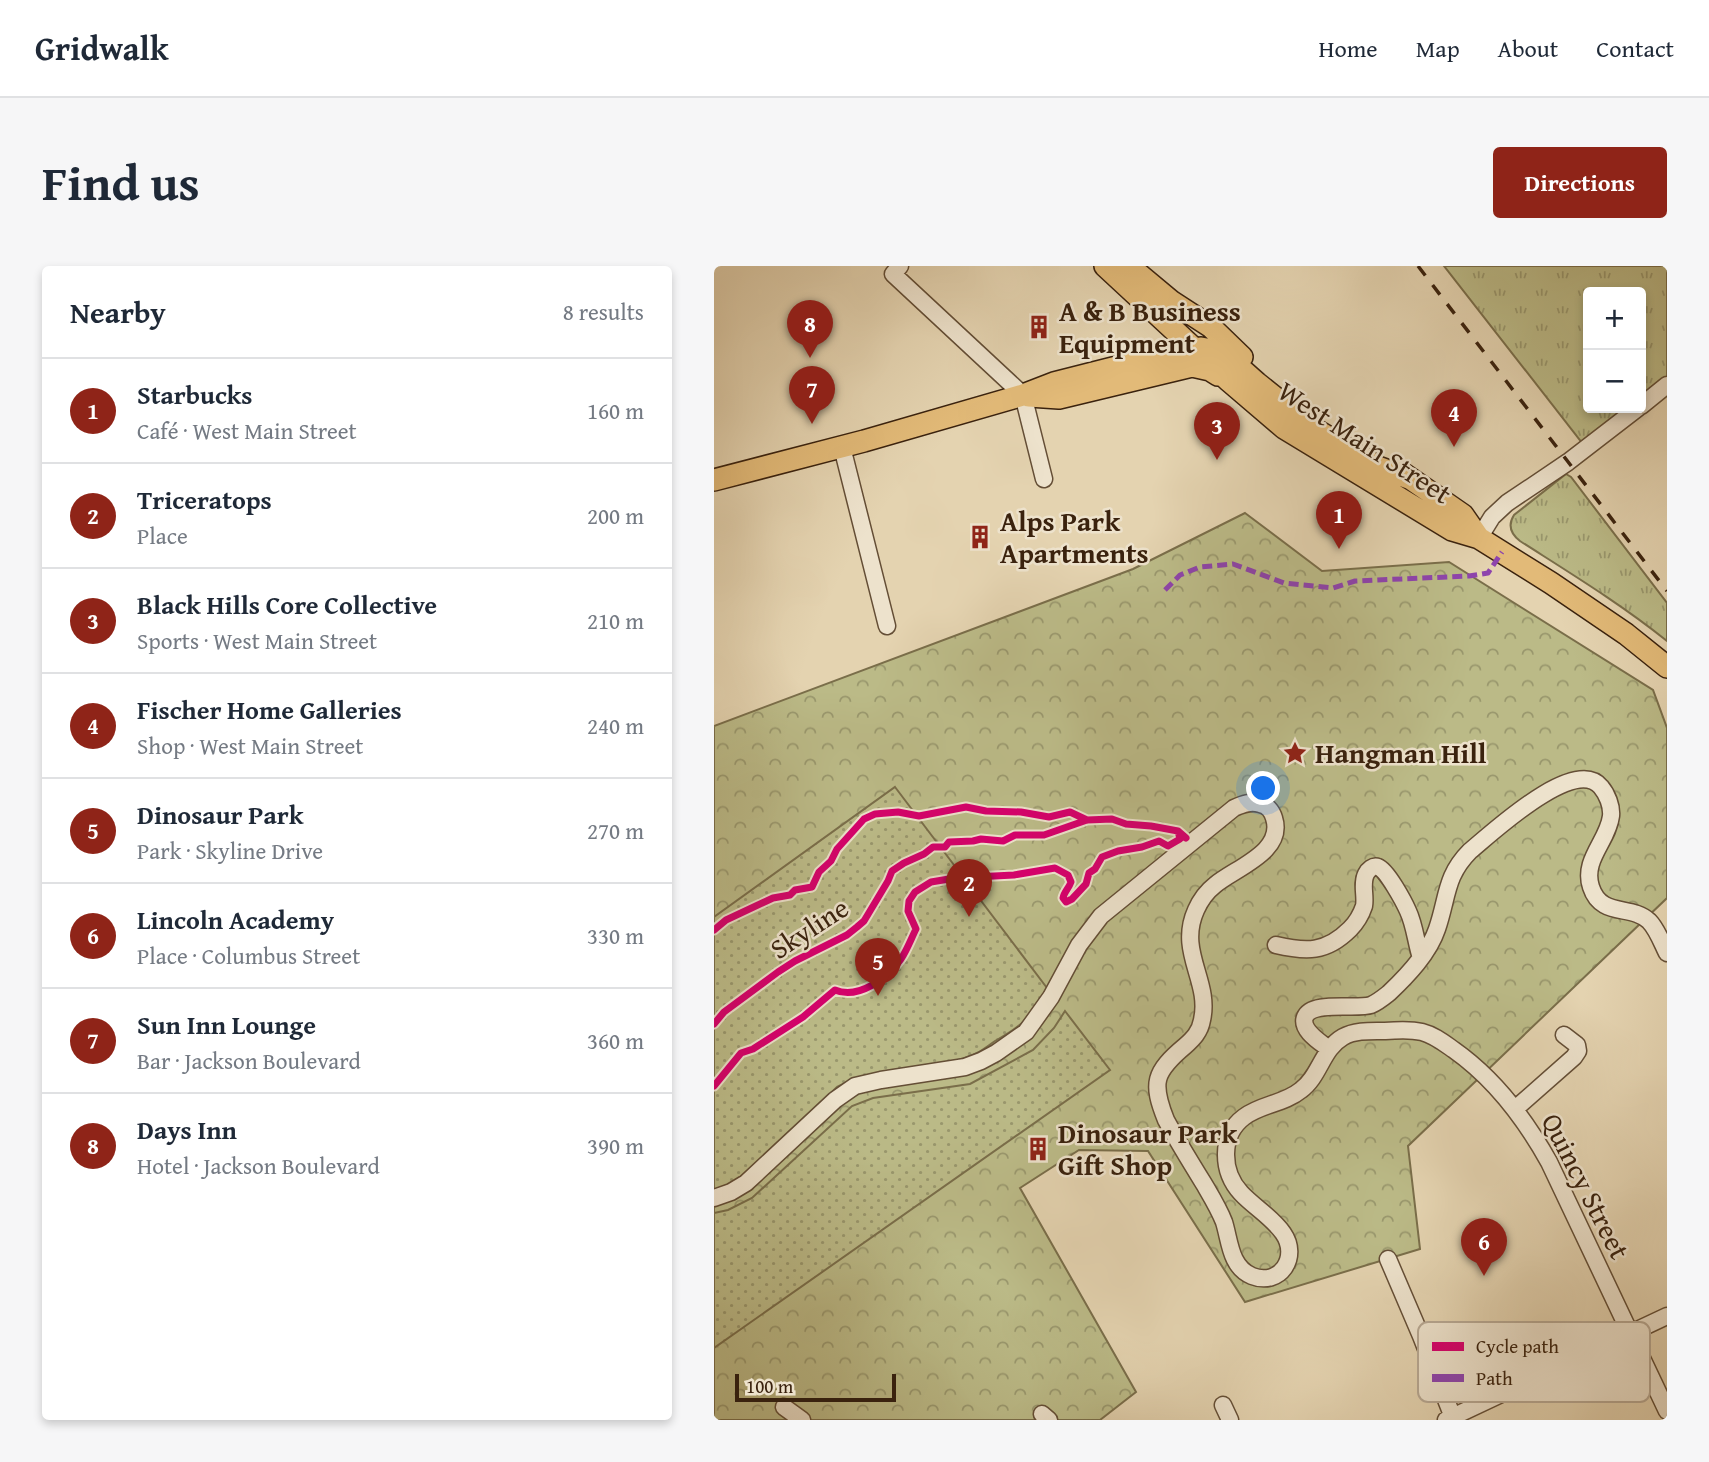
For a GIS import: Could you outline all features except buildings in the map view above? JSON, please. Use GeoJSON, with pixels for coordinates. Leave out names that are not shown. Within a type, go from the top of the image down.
{"type":"FeatureCollection","features":[{"type":"Feature","properties":{"kind":"main road","name":"West Main Street"},"geometry":{"type":"LineString","coordinates":[[1105,266],[1160,315],[1191,349],[1298,438],[1452,530],[1479,538],[1626,634],[1667,667]]}},
{"type":"Feature","properties":{"kind":"main road","name":"West Main Street"},"geometry":{"type":"LineString","coordinates":[[1129,266],[1159,293],[1211,327],[1274,386],[1302,408],[1463,514],[1479,538]]}},
{"type":"Feature","properties":{"kind":"main road"},"geometry":{"type":"LineString","coordinates":[[1096,388],[1114,377],[1180,358],[1191,349],[1198,327],[1183,309]]}},
{"type":"Feature","properties":{"kind":"main road"},"geometry":{"type":"LineString","coordinates":[[1142,362],[1161,340],[1163,326],[1160,315]]}},
{"type":"Feature","properties":{"kind":"main road"},"geometry":{"type":"LineString","coordinates":[[714,480],[842,447],[1023,395],[1054,383],[1191,349],[1212,350],[1230,359],[1313,428],[1378,467],[1411,479]]}},
{"type":"Feature","properties":{"kind":"main road"},"geometry":{"type":"LineString","coordinates":[[1023,395],[1059,398],[1192,366],[1210,370],[1229,381]]}},
{"type":"Feature","properties":{"kind":"street"},"geometry":{"type":"LineString","coordinates":[[897,270],[1023,395],[1044,479]]}},
{"type":"Feature","properties":{"kind":"street"},"geometry":{"type":"LineString","coordinates":[[1646,404],[1664,393]]}},
{"type":"Feature","properties":{"kind":"street"},"geometry":{"type":"LineString","coordinates":[[1479,538],[1492,517],[1507,503],[1569,462],[1632,413]]}},
{"type":"Feature","properties":{"kind":"street"},"geometry":{"type":"LineString","coordinates":[[842,447],[887,626]]}},
{"type":"Feature","properties":{"kind":"street"},"geometry":{"type":"LineString","coordinates":[[714,1198],[746,1183],[816,1116],[855,1086],[965,1067],[996,1053],[1026,1032],[1041,1013],[1079,945],[1101,916],[1223,816],[1246,804],[1262,804],[1270,810],[1276,826],[1275,835],[1264,851],[1215,884],[1195,911],[1191,923],[1190,949],[1202,994],[1203,1016],[1197,1034],[1164,1065],[1157,1084],[1157,1094],[1166,1120],[1221,1214],[1233,1258],[1241,1269],[1250,1275],[1262,1279],[1278,1273],[1289,1261],[1290,1251],[1276,1224],[1240,1192],[1234,1183],[1228,1169],[1227,1142],[1231,1130],[1252,1112],[1285,1100],[1311,1082],[1329,1049],[1305,1026],[1304,1018],[1308,1013],[1325,1007],[1347,1008],[1372,1004],[1388,994],[1421,958],[1437,930],[1454,870],[1470,850],[1542,794],[1567,782],[1590,779],[1598,783],[1608,800],[1611,817],[1590,868],[1591,887],[1595,895],[1608,907],[1640,915],[1648,920],[1664,946]]}},
{"type":"Feature","properties":{"kind":"street"},"geometry":{"type":"LineString","coordinates":[[1276,945],[1308,950],[1321,948],[1338,940],[1360,915],[1365,898],[1363,880],[1366,873],[1376,866],[1386,875],[1409,912],[1421,958]]}},
{"type":"Feature","properties":{"kind":"street","name":"Quincy Street"},"geometry":{"type":"LineString","coordinates":[[1329,1049],[1342,1037],[1356,1032],[1401,1030],[1424,1033],[1468,1060],[1487,1077],[1515,1109],[1549,1162],[1625,1322]]}},
{"type":"Feature","properties":{"kind":"street"},"geometry":{"type":"LineString","coordinates":[[1515,1109],[1578,1051],[1577,1045],[1564,1035]]}},
{"type":"Feature","properties":{"kind":"street"},"geometry":{"type":"LineString","coordinates":[[1388,1259],[1418,1329]]}},
{"type":"Feature","properties":{"kind":"street"},"geometry":{"type":"LineString","coordinates":[[1650,1323],[1667,1315]]}},
{"type":"Feature","properties":{"kind":"street","name":"Quincy Street"},"geometry":{"type":"LineString","coordinates":[[1650,1375],[1667,1411]]}},
{"type":"Feature","properties":{"kind":"street"},"geometry":{"type":"LineString","coordinates":[[1445,1402],[1451,1419],[1486,1402]]}},
{"type":"Feature","properties":{"kind":"street"},"geometry":{"type":"LineString","coordinates":[[784,1407],[802,1420]]}},
{"type":"Feature","properties":{"kind":"green space"},"geometry":{"type":"Polygon","coordinates":[[[1444,266],[1667,266],[1667,377],[1646,394],[1646,287],[1583,287],[1583,413],[1623,413],[1583,444],[1444,266]]]}},
{"type":"Feature","properties":{"kind":"green space"},"geometry":{"type":"Polygon","coordinates":[[[1566,474],[1667,603],[1667,641],[1512,533],[1510,526],[1514,515],[1566,474]]]}},
{"type":"Feature","properties":{"kind":"green space"},"geometry":{"type":"Polygon","coordinates":[[[1245,513],[1322,571],[1449,562],[1653,690],[1667,728],[1667,898],[1408,1146],[1420,1249],[1245,1302],[1148,1151],[1079,1150],[1020,1188],[1136,1392],[1100,1420],[714,1420],[714,726],[1133,569],[1245,513]]]}},
{"type":"Feature","properties":{"kind":"green space"},"geometry":{"type":"Polygon","coordinates":[[[895,787],[1047,988],[1022,1023],[977,1053],[939,1065],[866,1076],[837,1087],[763,1158],[714,1196],[714,917],[895,787]]]}},
{"type":"Feature","properties":{"kind":"green space"},"geometry":{"type":"Polygon","coordinates":[[[1065,1011],[1110,1070],[714,1348],[714,1213],[728,1210],[752,1198],[852,1106],[873,1098],[970,1084],[1033,1050],[1054,1028],[1065,1011]]]}},
{"type":"Feature","properties":{"kind":"railway"},"geometry":{"type":"LineString","coordinates":[[1418,266],[1667,591]]}},
{"type":"Feature","properties":{"kind":"marked path"},"geometry":{"type":"LineString","coordinates":[[1165,590],[1180,575],[1200,567],[1233,564],[1284,583],[1333,588],[1355,581],[1469,576],[1488,573],[1502,552]]}},
{"type":"Feature","properties":{"kind":"cycle path"},"geometry":{"type":"LineString","coordinates":[[714,930],[726,920],[773,898],[812,887],[819,872],[831,861],[837,849],[864,819],[875,814],[898,812],[919,816],[966,807],[1049,817],[1070,812],[1087,820]]}},
{"type":"Feature","properties":{"kind":"cycle path","name":"Skyline"},"geometry":{"type":"LineString","coordinates":[[714,1024],[724,1012],[778,972],[857,927],[864,921],[892,871],[933,847],[945,847],[949,842],[981,839],[1003,841],[1015,835],[1044,835],[1087,820],[1112,819],[1126,824],[1178,831],[1186,838]]}},
{"type":"Feature","properties":{"kind":"cycle path"},"geometry":{"type":"LineString","coordinates":[[714,1086],[741,1053],[753,1049],[803,1017],[835,990],[863,990],[888,973],[903,956],[916,929],[908,911],[909,901],[915,892],[931,882],[1014,875],[1055,868],[1068,875],[1071,882],[1064,894],[1066,902],[1086,884],[1089,873],[1095,869],[1102,857],[1159,841],[1168,846],[1180,839],[1178,831]]}},
{"type":"Feature","properties":{"kind":"place","name":"A & B Business Equipment"},"geometry":{"type":"Point","coordinates":[1039,327]}},
{"type":"Feature","properties":{"kind":"place","name":"Days Inn"},"geometry":{"type":"Point","coordinates":[810,358]}},
{"type":"Feature","properties":{"kind":"place","name":"Sun Inn Lounge"},"geometry":{"type":"Point","coordinates":[812,424]}},
{"type":"Feature","properties":{"kind":"place","name":"Fischer Home Galleries"},"geometry":{"type":"Point","coordinates":[1454,447]}},
{"type":"Feature","properties":{"kind":"place","name":"Black Hills Core Collective"},"geometry":{"type":"Point","coordinates":[1217,460]}},
{"type":"Feature","properties":{"kind":"place","name":"Alps Park Apartments"},"geometry":{"type":"Point","coordinates":[980,537]}},
{"type":"Feature","properties":{"kind":"place","name":"Starbucks"},"geometry":{"type":"Point","coordinates":[1339,549]}},
{"type":"Feature","properties":{"kind":"place","name":"Hangman Hill"},"geometry":{"type":"Point","coordinates":[1295,753]}},
{"type":"Feature","properties":{"kind":"place","name":"Triceratops"},"geometry":{"type":"Point","coordinates":[969,917]}},
{"type":"Feature","properties":{"kind":"place","name":"Dinosaur Park"},"geometry":{"type":"Point","coordinates":[878,996]}},
{"type":"Feature","properties":{"kind":"place","name":"Dinosaur Park Gift Shop"},"geometry":{"type":"Point","coordinates":[1038,1149]}},
{"type":"Feature","properties":{"kind":"place","name":"Lincoln Academy"},"geometry":{"type":"Point","coordinates":[1484,1276]}}]}
